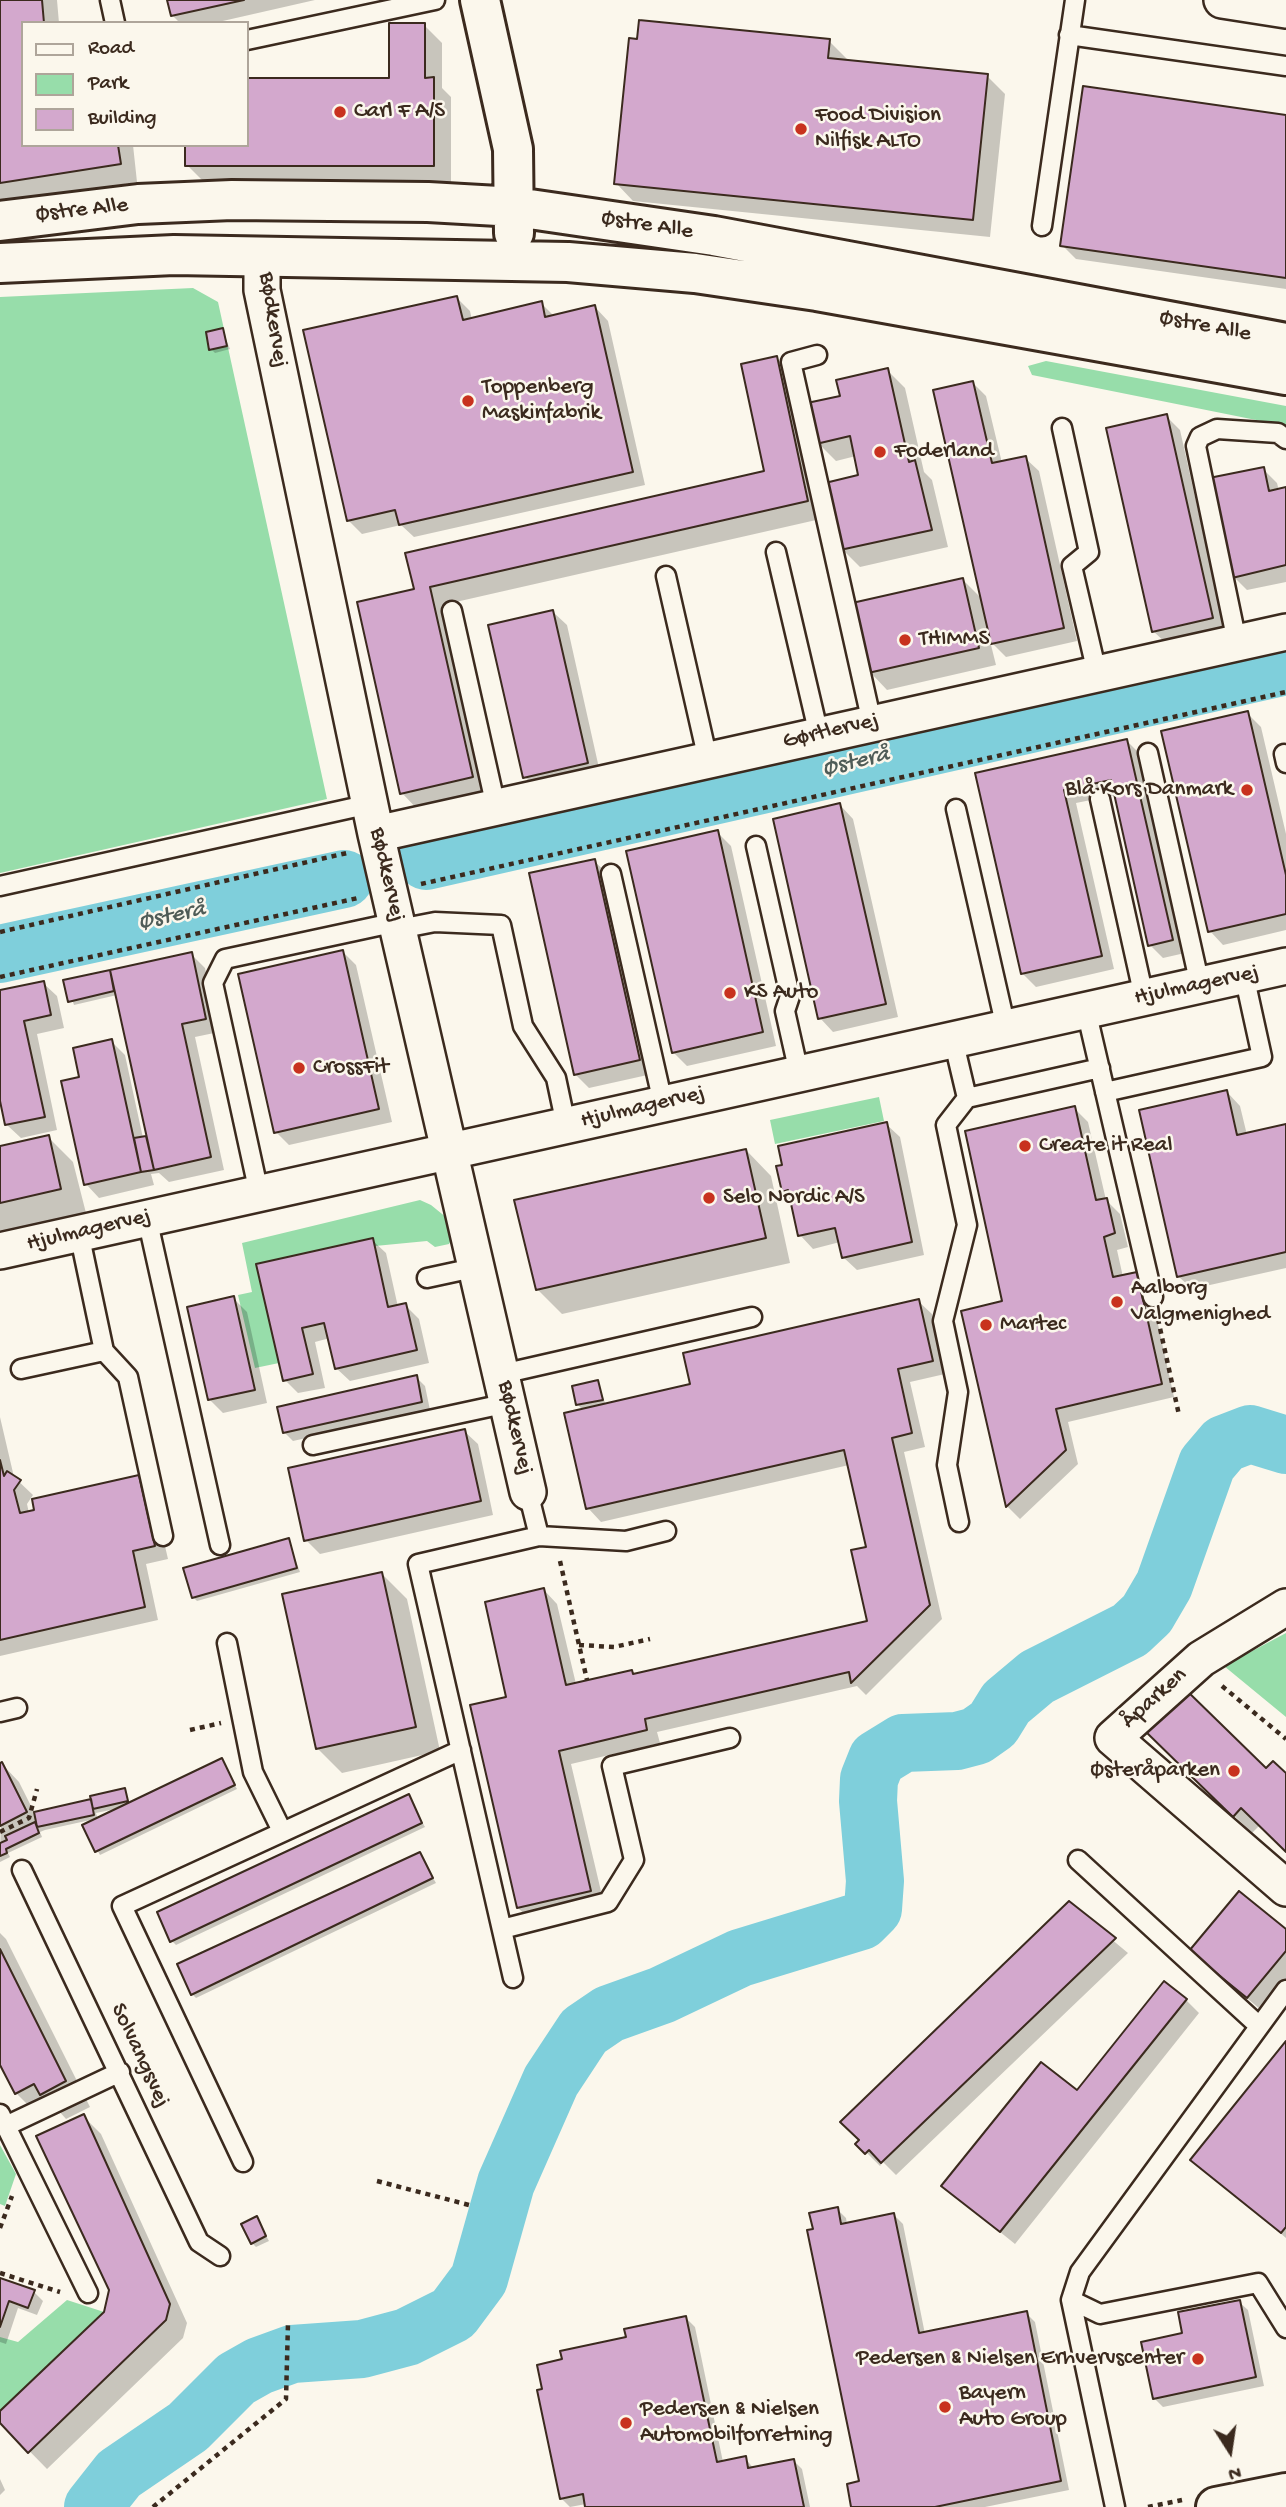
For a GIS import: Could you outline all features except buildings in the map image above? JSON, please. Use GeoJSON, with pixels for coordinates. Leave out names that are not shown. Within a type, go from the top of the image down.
{"type":"FeatureCollection","features":[{"type":"Feature","properties":{"kind":"street"},"geometry":{"type":"LineString","coordinates":[[480,0],[513,149],[516,207],[512,259]]}},
{"type":"Feature","properties":{"kind":"street"},"geometry":{"type":"LineString","coordinates":[[1222,0],[1286,10]]}},
{"type":"Feature","properties":{"kind":"street","name":"Østre Alle"},"geometry":{"type":"LineString","coordinates":[[0,221],[138,204],[232,200],[415,201],[516,207],[714,236],[1286,342]]}},
{"type":"Feature","properties":{"kind":"street","name":"Bødkervej"},"geometry":{"type":"LineString","coordinates":[[262,256],[262,290],[375,828],[452,1150],[528,1492]]}},
{"type":"Feature","properties":{"kind":"street","name":"Østre Alle"},"geometry":{"type":"LineString","coordinates":[[0,263],[91,257],[512,259],[695,273],[817,291],[1286,375]]}},
{"type":"Feature","properties":{"kind":"street","name":"Gørtlervej"},"geometry":{"type":"LineString","coordinates":[[375,828],[496,807],[1286,632]]}},
{"type":"Feature","properties":{"kind":"street","name":"Hjulmagervej"},"geometry":{"type":"LineString","coordinates":[[0,1251],[1286,966]]}},
{"type":"Feature","properties":{"kind":"street","name":"Åparken"},"geometry":{"type":"LineString","coordinates":[[1286,1607],[1195,1664],[1113,1738],[1286,1888]]}},
{"type":"Feature","properties":{"kind":"street"},"geometry":{"type":"LineString","coordinates":[[1216,2507],[1286,2493]]}},
{"type":"Feature","properties":{"kind":"lane"},"geometry":{"type":"LineString","coordinates":[[110,0],[115,21]]}},
{"type":"Feature","properties":{"kind":"lane"},"geometry":{"type":"LineString","coordinates":[[248,40],[435,0]]}},
{"type":"Feature","properties":{"kind":"lane"},"geometry":{"type":"LineString","coordinates":[[1042,226],[1075,0]]}},
{"type":"Feature","properties":{"kind":"lane"},"geometry":{"type":"LineString","coordinates":[[1069,35],[1286,66]]}},
{"type":"Feature","properties":{"kind":"lane"},"geometry":{"type":"LineString","coordinates":[[817,355],[791,362],[872,723]]}},
{"type":"Feature","properties":{"kind":"lane"},"geometry":{"type":"LineString","coordinates":[[1062,428],[1089,551],[1072,566],[1097,673]]}},
{"type":"Feature","properties":{"kind":"lane"},"geometry":{"type":"LineString","coordinates":[[1237,642],[1196,446],[1200,437],[1217,429],[1278,433],[1286,439]]}},
{"type":"Feature","properties":{"kind":"lane"},"geometry":{"type":"LineString","coordinates":[[776,552],[819,735]]}},
{"type":"Feature","properties":{"kind":"lane"},"geometry":{"type":"LineString","coordinates":[[666,576],[708,760]]}},
{"type":"Feature","properties":{"kind":"lane"},"geometry":{"type":"LineString","coordinates":[[452,611],[496,807]]}},
{"type":"Feature","properties":{"kind":"lane"},"geometry":{"type":"LineString","coordinates":[[1148,753],[1200,985]]}},
{"type":"Feature","properties":{"kind":"lane"},"geometry":{"type":"LineString","coordinates":[[1100,799],[1144,997]]}},
{"type":"Feature","properties":{"kind":"lane"},"geometry":{"type":"LineString","coordinates":[[956,809],[1006,1028]]}},
{"type":"Feature","properties":{"kind":"lane"},"geometry":{"type":"LineString","coordinates":[[0,886],[375,828]]}},
{"type":"Feature","properties":{"kind":"lane"},"geometry":{"type":"LineString","coordinates":[[756,846],[790,996],[785,1011],[799,1073]]}},
{"type":"Feature","properties":{"kind":"lane"},"geometry":{"type":"LineString","coordinates":[[611,874],[663,1103]]}},
{"type":"Feature","properties":{"kind":"lane"},"geometry":{"type":"LineString","coordinates":[[259,1193],[213,983],[225,959],[395,914],[435,922],[501,925],[523,1026],[556,1077],[566,1125]]}},
{"type":"Feature","properties":{"kind":"lane"},"geometry":{"type":"LineString","coordinates":[[1105,1092],[1262,1057],[1244,975]]}},
{"type":"Feature","properties":{"kind":"lane"},"geometry":{"type":"LineString","coordinates":[[1086,1010],[1153,1297]]}},
{"type":"Feature","properties":{"kind":"lane"},"geometry":{"type":"LineString","coordinates":[[953,1039],[967,1098]]}},
{"type":"Feature","properties":{"kind":"lane"},"geometry":{"type":"LineString","coordinates":[[959,1522],[947,1465],[958,1392],[943,1321],[967,1225],[946,1125],[967,1098],[1100,1068]]}},
{"type":"Feature","properties":{"kind":"lane"},"geometry":{"type":"LineString","coordinates":[[146,1218],[220,1545]]}},
{"type":"Feature","properties":{"kind":"lane"},"geometry":{"type":"LineString","coordinates":[[79,1233],[104,1351],[128,1377],[163,1536]]}},
{"type":"Feature","properties":{"kind":"lane"},"geometry":{"type":"LineString","coordinates":[[427,1278],[478,1266]]}},
{"type":"Feature","properties":{"kind":"lane"},"geometry":{"type":"LineString","coordinates":[[313,1446],[752,1317]]}},
{"type":"Feature","properties":{"kind":"lane"},"geometry":{"type":"LineString","coordinates":[[21,1369],[104,1351]]}},
{"type":"Feature","properties":{"kind":"lane"},"geometry":{"type":"LineString","coordinates":[[528,1492],[539,1536]]}},
{"type":"Feature","properties":{"kind":"lane"},"geometry":{"type":"LineString","coordinates":[[513,1978],[418,1564],[539,1536],[626,1541],[666,1531]]}},
{"type":"Feature","properties":{"kind":"lane"},"geometry":{"type":"LineString","coordinates":[[227,1643],[253,1772],[282,1831]]}},
{"type":"Feature","properties":{"kind":"lane"},"geometry":{"type":"LineString","coordinates":[[502,1929],[608,1902],[634,1860],[612,1766],[730,1738]]}},
{"type":"Feature","properties":{"kind":"lane"},"geometry":{"type":"LineString","coordinates":[[243,2162],[122,1906],[461,1750]]}},
{"type":"Feature","properties":{"kind":"lane"},"geometry":{"type":"LineString","coordinates":[[1078,1860],[1258,2025]]}},
{"type":"Feature","properties":{"kind":"lane","name":"Solvangsvej"},"geometry":{"type":"LineString","coordinates":[[22,1870],[200,2242],[220,2256]]}},
{"type":"Feature","properties":{"kind":"lane"},"geometry":{"type":"LineString","coordinates":[[1115,2507],[1071,2300],[1080,2272],[1286,1990]]}},
{"type":"Feature","properties":{"kind":"lane"},"geometry":{"type":"LineString","coordinates":[[86,2289],[4,2119],[120,2072]]}},
{"type":"Feature","properties":{"kind":"lane"},"geometry":{"type":"LineString","coordinates":[[1071,2300],[1100,2314],[1258,2283],[1286,2328]]}},
{"type":"Feature","properties":{"kind":"path"},"geometry":{"type":"LineString","coordinates":[[0,977],[395,914],[1286,692]]}},
{"type":"Feature","properties":{"kind":"path"},"geometry":{"type":"LineString","coordinates":[[0,932],[375,828]]}},
{"type":"Feature","properties":{"kind":"path"},"geometry":{"type":"LineString","coordinates":[[1153,1297],[1179,1415]]}},
{"type":"Feature","properties":{"kind":"path"},"geometry":{"type":"LineString","coordinates":[[563,1578],[587,1680]]}},
{"type":"Feature","properties":{"kind":"path"},"geometry":{"type":"LineString","coordinates":[[579,1645],[614,1647],[650,1639]]}},
{"type":"Feature","properties":{"kind":"path"},"geometry":{"type":"LineString","coordinates":[[1195,1664],[1286,1739]]}},
{"type":"Feature","properties":{"kind":"path"},"geometry":{"type":"LineString","coordinates":[[0,1832],[29,1818],[37,1789]]}},
{"type":"Feature","properties":{"kind":"path"},"geometry":{"type":"LineString","coordinates":[[377,2181],[469,2205]]}},
{"type":"Feature","properties":{"kind":"path"},"geometry":{"type":"LineString","coordinates":[[0,2273],[65,2293],[86,2289]]}},
{"type":"Feature","properties":{"kind":"path"},"geometry":{"type":"LineString","coordinates":[[153,2507],[286,2399],[288,2323]]}},
{"type":"Feature","properties":{"kind":"green space"},"geometry":{"type":"Polygon","coordinates":[[[193,288],[218,302],[327,799],[0,873],[0,297],[193,288]]]}},
{"type":"Feature","properties":{"kind":"green space"},"geometry":{"type":"Polygon","coordinates":[[[1046,361],[1286,406],[1286,426],[1032,375],[1028,366],[1046,361]]]}},
{"type":"Feature","properties":{"kind":"green space"},"geometry":{"type":"Polygon","coordinates":[[[879,1097],[884,1121],[775,1144],[770,1120],[879,1097]]]}},
{"type":"Feature","properties":{"kind":"green space"},"geometry":{"type":"Polygon","coordinates":[[[420,1200],[447,1218],[451,1240],[449,1244],[435,1247],[427,1241],[375,1246],[372,1238],[257,1264],[279,1363],[255,1368],[238,1295],[252,1292],[242,1243],[420,1200]]]}},
{"type":"Feature","properties":{"kind":"green space"},"geometry":{"type":"Polygon","coordinates":[[[1286,1633],[1286,1717],[1224,1666],[1286,1633]]]}},
{"type":"Feature","properties":{"kind":"green space"},"geometry":{"type":"Polygon","coordinates":[[[0,2145],[16,2174],[5,2206],[0,2204],[0,2145]]]}},
{"type":"Feature","properties":{"kind":"green space"},"geometry":{"type":"Polygon","coordinates":[[[67,2300],[104,2312],[0,2411],[0,2337],[18,2342],[67,2300]]]}},
{"type":"Feature","properties":{"kind":"waterway","name":"Østerå"},"geometry":{"type":"LineString","coordinates":[[426,861],[1286,666]]}},
{"type":"Feature","properties":{"kind":"waterway","name":"Østerå"},"geometry":{"type":"LineString","coordinates":[[0,954],[344,879]]}},
{"type":"Feature","properties":{"kind":"waterway"},"geometry":{"type":"LineString","coordinates":[[93,2507],[119,2474],[188,2427],[236,2379],[259,2366],[292,2354],[362,2349],[407,2337],[453,2314],[479,2279],[506,2183],[551,2081],[584,2031],[609,2014],[662,1995],[740,1958],[861,1921],[873,1909],[875,1881],[868,1801],[869,1779],[877,1759],[903,1743],[957,1741],[976,1736],[993,1724],[1006,1703],[1037,1677],[1130,1630],[1147,1614],[1164,1585],[1207,1464],[1224,1444],[1250,1434],[1286,1445]]}},
{"type":"Feature","properties":{"kind":"place","name":"Carl F A/S"},"geometry":{"type":"Point","coordinates":[340,112]}},
{"type":"Feature","properties":{"kind":"place","name":"Food Division Nilfisk ALTO"},"geometry":{"type":"Point","coordinates":[801,129]}},
{"type":"Feature","properties":{"kind":"place","name":"Toppenberg Maskinfabrik"},"geometry":{"type":"Point","coordinates":[468,401]}},
{"type":"Feature","properties":{"kind":"place","name":"Foderland"},"geometry":{"type":"Point","coordinates":[880,452]}},
{"type":"Feature","properties":{"kind":"place","name":"THIMMS"},"geometry":{"type":"Point","coordinates":[905,640]}},
{"type":"Feature","properties":{"kind":"place","name":"Blå Kors Danmark"},"geometry":{"type":"Point","coordinates":[1247,790]}},
{"type":"Feature","properties":{"kind":"place","name":"KS Auto"},"geometry":{"type":"Point","coordinates":[730,993]}},
{"type":"Feature","properties":{"kind":"place","name":"CrossFit"},"geometry":{"type":"Point","coordinates":[299,1068]}},
{"type":"Feature","properties":{"kind":"place","name":"Create it Real"},"geometry":{"type":"Point","coordinates":[1025,1146]}},
{"type":"Feature","properties":{"kind":"place","name":"Selo Nordic A/S"},"geometry":{"type":"Point","coordinates":[709,1198]}},
{"type":"Feature","properties":{"kind":"place","name":"Aalborg Valgmenighed"},"geometry":{"type":"Point","coordinates":[1117,1302]}},
{"type":"Feature","properties":{"kind":"place","name":"Martec"},"geometry":{"type":"Point","coordinates":[986,1325]}},
{"type":"Feature","properties":{"kind":"place","name":"Østeråparken"},"geometry":{"type":"Point","coordinates":[1234,1771]}},
{"type":"Feature","properties":{"kind":"place","name":"Pedersen & Nielsen Erhvervscenter"},"geometry":{"type":"Point","coordinates":[1198,2359]}},
{"type":"Feature","properties":{"kind":"place","name":"Bayern Auto Group"},"geometry":{"type":"Point","coordinates":[945,2407]}},
{"type":"Feature","properties":{"kind":"place","name":"Pedersen & Nielsen Automobilforretning"},"geometry":{"type":"Point","coordinates":[626,2423]}}]}
